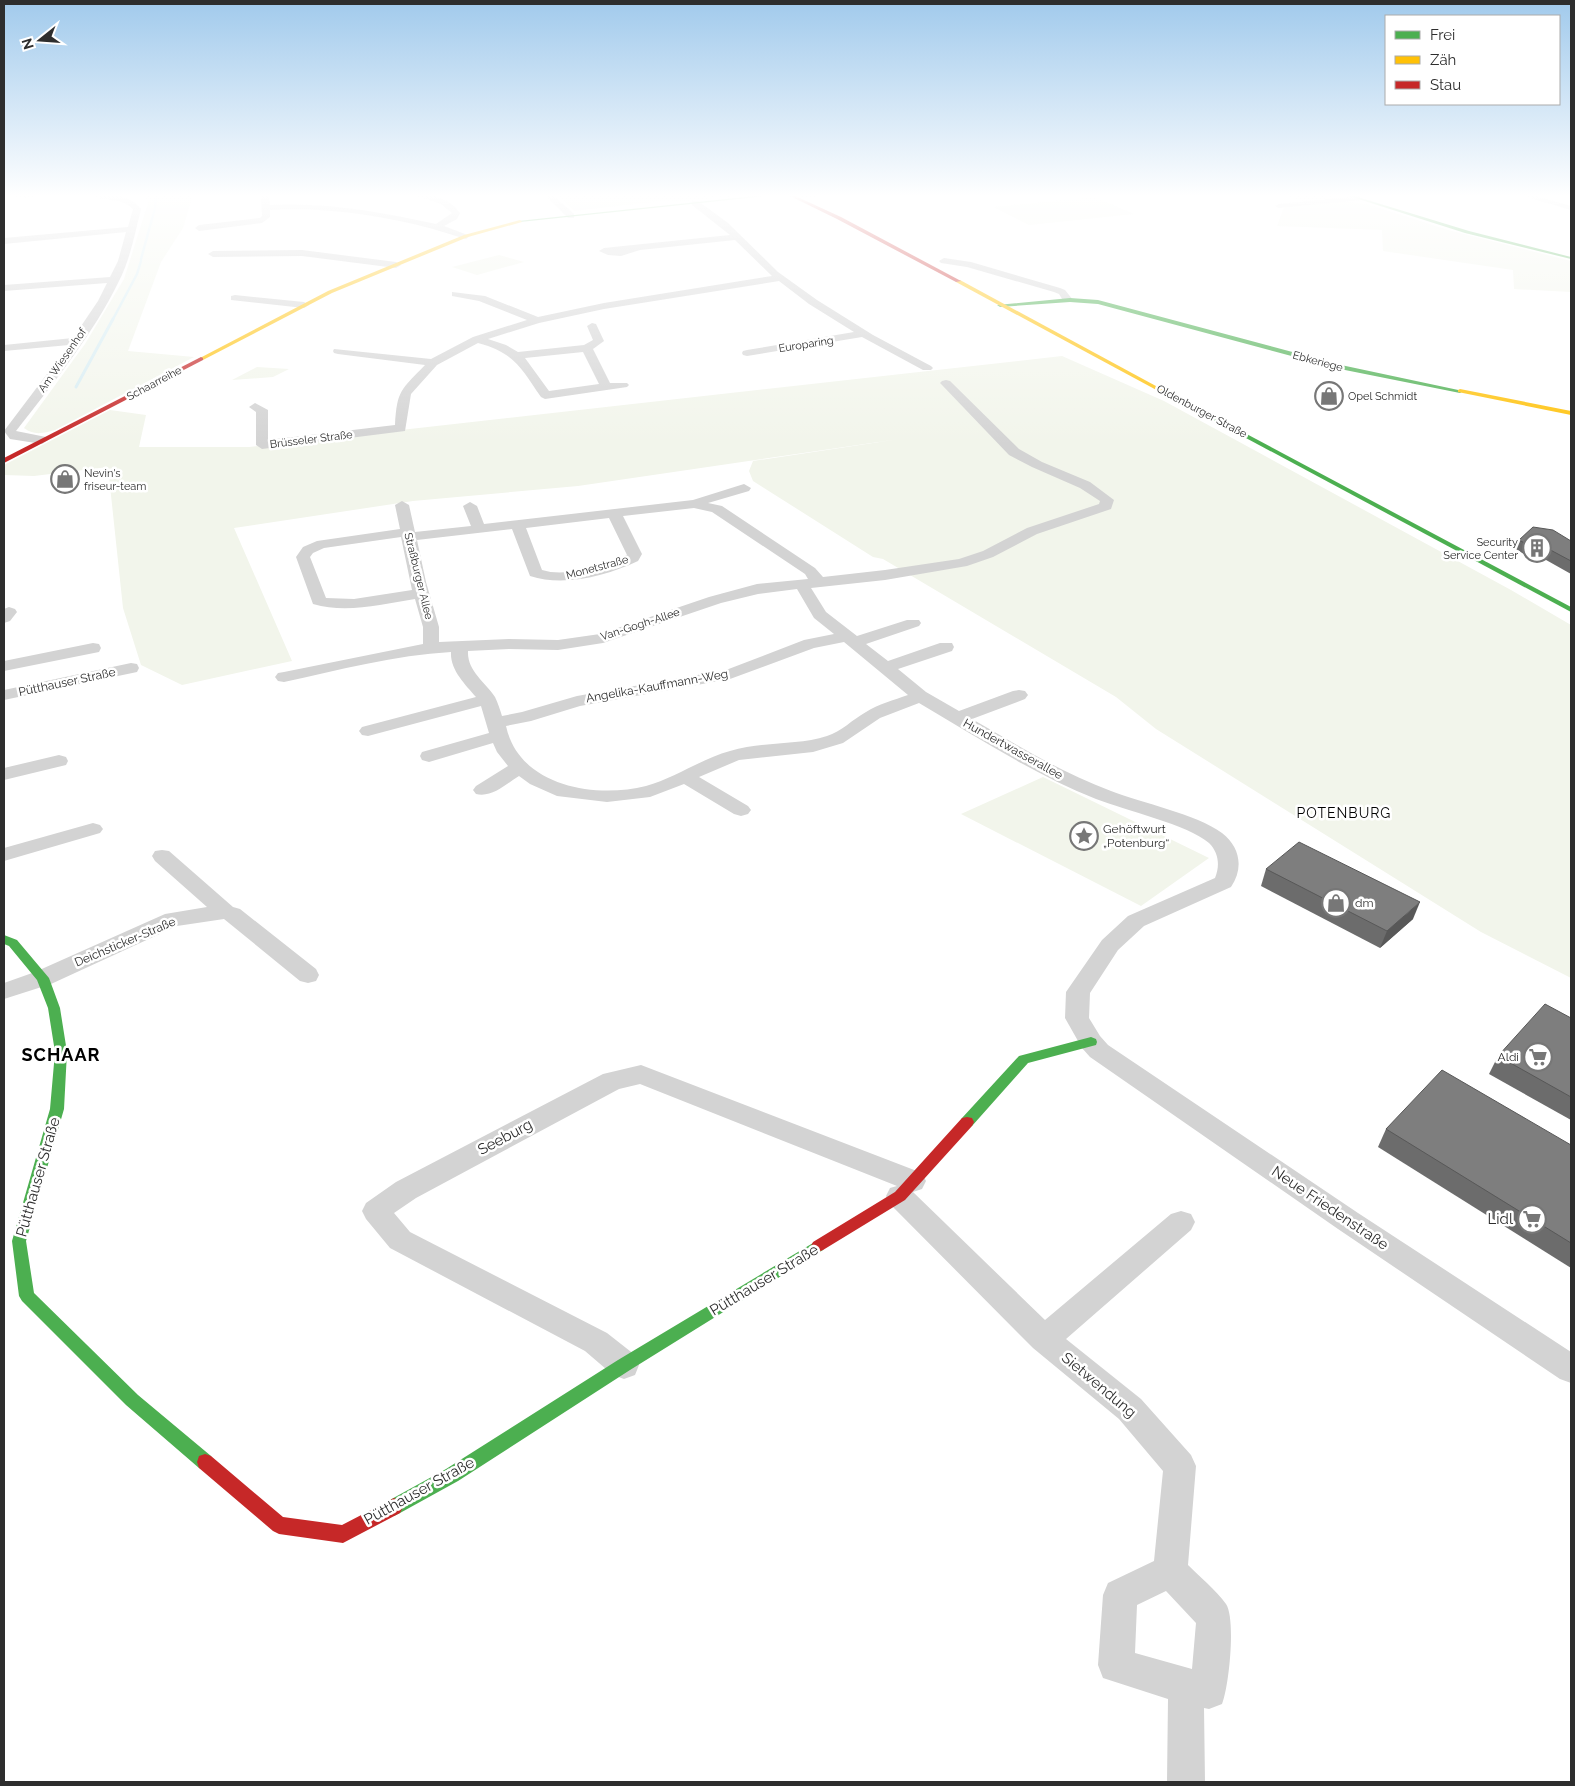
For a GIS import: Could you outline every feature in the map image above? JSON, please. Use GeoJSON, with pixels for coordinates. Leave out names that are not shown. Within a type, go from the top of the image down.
{"type":"FeatureCollection","features":[{"type":"Feature","properties":{"kind":"main road","name":"Schaarreihe"},"geometry":{"type":"LineString","coordinates":[[4,461],[304,305],[363,278]]}},
{"type":"Feature","properties":{"kind":"main road","name":"Oldenburger Straße"},"geometry":{"type":"LineString","coordinates":[[951,278],[1571,610]]}},
{"type":"Feature","properties":{"kind":"main road","name":"Ebkeriege"},"geometry":{"type":"LineString","coordinates":[[1004,307],[1085,300],[1115,306],[1340,367],[1571,412]]}},
{"type":"Feature","properties":{"kind":"main road","name":"Pütthauser Straße"},"geometry":{"type":"LineString","coordinates":[[4,939],[13,943],[43,978],[54,1008],[62,1052],[57,1109],[19,1241],[28,1296],[132,1400],[279,1525],[343,1534],[452,1475],[624,1365],[907,1189],[1024,1059],[1091,1042]]}},
{"type":"Feature","properties":{"kind":"street"},"geometry":{"type":"LineString","coordinates":[[338,351],[433,363],[477,339],[537,320],[604,306],[779,278]]}},
{"type":"Feature","properties":{"kind":"street","name":"Europaring"},"geometry":{"type":"LineString","coordinates":[[781,278],[813,302],[864,334],[927,368]]}},
{"type":"Feature","properties":{"kind":"street","name":"Ebkeriege"},"geometry":{"type":"LineString","coordinates":[[1017,278],[1062,292],[1068,300]]}},
{"type":"Feature","properties":{"kind":"street"},"geometry":{"type":"LineString","coordinates":[[4,288],[115,280]]}},
{"type":"Feature","properties":{"kind":"street","name":"Am Wiesenhof"},"geometry":{"type":"LineString","coordinates":[[42,440],[9,438],[10,431],[58,369],[115,280]]}},
{"type":"Feature","properties":{"kind":"street"},"geometry":{"type":"LineString","coordinates":[[455,294],[481,298],[537,320]]}},
{"type":"Feature","properties":{"kind":"street"},"geometry":{"type":"LineString","coordinates":[[236,298],[304,305]]}},
{"type":"Feature","properties":{"kind":"street"},"geometry":{"type":"LineString","coordinates":[[518,355],[587,348],[599,341],[592,326]]}},
{"type":"Feature","properties":{"kind":"street","name":"Europaring"},"geometry":{"type":"LineString","coordinates":[[747,353],[864,334]]}},
{"type":"Feature","properties":{"kind":"street"},"geometry":{"type":"LineString","coordinates":[[477,339],[502,345],[518,355],[533,372],[544,395],[624,385]]}},
{"type":"Feature","properties":{"kind":"street"},"geometry":{"type":"LineString","coordinates":[[4,348],[75,342]]}},
{"type":"Feature","properties":{"kind":"street"},"geometry":{"type":"LineString","coordinates":[[587,348],[606,387]]}},
{"type":"Feature","properties":{"kind":"street","name":"Brüsseler Straße"},"geometry":{"type":"LineString","coordinates":[[255,406],[262,410],[262,444],[401,428],[402,405],[406,393],[433,363]]}},
{"type":"Feature","properties":{"kind":"street","name":"Van-Gogh-Allee"},"geometry":{"type":"LineString","coordinates":[[284,677],[390,654],[431,648],[558,645],[602,638],[715,600],[757,589],[936,568],[962,563],[988,554],[1032,531],[1106,506],[1107,500],[1085,484],[1029,461],[1014,451],[999,439],[984,420],[946,383]]}},
{"type":"Feature","properties":{"kind":"street"},"geometry":{"type":"LineString","coordinates":[[697,504],[700,501],[744,488]]}},
{"type":"Feature","properties":{"kind":"street","name":"Straßburger Allee"},"geometry":{"type":"LineString","coordinates":[[402,504],[421,593],[431,627],[431,648]]}},
{"type":"Feature","properties":{"kind":"street"},"geometry":{"type":"LineString","coordinates":[[421,593],[352,603],[326,604],[319,600],[303,557],[304,553],[322,544],[697,504],[717,509],[810,571],[810,582]]}},
{"type":"Feature","properties":{"kind":"street"},"geometry":{"type":"LineString","coordinates":[[470,506],[478,528]]}},
{"type":"Feature","properties":{"kind":"street","name":"Monetstraße"},"geometry":{"type":"LineString","coordinates":[[517,524],[535,573],[542,576],[561,577],[624,562],[633,558],[635,554],[614,513]]}},
{"type":"Feature","properties":{"kind":"street","name":"Hundertwasserallee"},"geometry":{"type":"LineString","coordinates":[[810,582],[820,615],[920,696],[1042,768],[1103,795],[1193,826],[1214,838],[1228,852],[1229,870],[1224,882],[1136,921],[1110,945],[1078,992],[1077,1018],[1091,1042]]}},
{"type":"Feature","properties":{"kind":"street"},"geometry":{"type":"LineString","coordinates":[[849,640],[913,623]]}},
{"type":"Feature","properties":{"kind":"street","name":"Angelika-Kauffmann-Weg"},"geometry":{"type":"LineString","coordinates":[[429,756],[525,717],[577,701],[730,674],[810,644],[849,640]]}},
{"type":"Feature","properties":{"kind":"street"},"geometry":{"type":"LineString","coordinates":[[460,646],[459,658],[464,670],[488,699],[506,752],[519,767],[537,780],[564,792],[607,796],[650,791],[735,756],[813,746],[836,739],[874,714],[920,696]]}},
{"type":"Feature","properties":{"kind":"street"},"geometry":{"type":"LineString","coordinates":[[885,668],[946,647]]}},
{"type":"Feature","properties":{"kind":"street"},"geometry":{"type":"LineString","coordinates":[[4,666],[93,648]]}},
{"type":"Feature","properties":{"kind":"street","name":"Pütthauser Straße"},"geometry":{"type":"LineString","coordinates":[[4,696],[131,668]]}},
{"type":"Feature","properties":{"kind":"street","name":"Hundertwasserallee"},"geometry":{"type":"LineString","coordinates":[[958,718],[1019,694]]}},
{"type":"Feature","properties":{"kind":"street"},"geometry":{"type":"LineString","coordinates":[[368,731],[488,699]]}},
{"type":"Feature","properties":{"kind":"street"},"geometry":{"type":"LineString","coordinates":[[4,774],[59,761]]}},
{"type":"Feature","properties":{"kind":"street"},"geometry":{"type":"LineString","coordinates":[[483,790],[519,767]]}},
{"type":"Feature","properties":{"kind":"street"},"geometry":{"type":"LineString","coordinates":[[686,777],[741,810]]}},
{"type":"Feature","properties":{"kind":"street"},"geometry":{"type":"LineString","coordinates":[[4,856],[93,829]]}},
{"type":"Feature","properties":{"kind":"street"},"geometry":{"type":"LineString","coordinates":[[162,856],[225,912],[232,914],[308,975]]}},
{"type":"Feature","properties":{"kind":"street","name":"Deichsticker-Straße"},"geometry":{"type":"LineString","coordinates":[[43,978],[173,919],[225,912]]}},
{"type":"Feature","properties":{"kind":"street"},"geometry":{"type":"LineString","coordinates":[[4,991],[43,978]]}},
{"type":"Feature","properties":{"kind":"street","name":"Neue Friedenstraße"},"geometry":{"type":"LineString","coordinates":[[1091,1042],[1099,1051],[1348,1221],[1571,1368]]}},
{"type":"Feature","properties":{"kind":"street","name":"Seeburg"},"geometry":{"type":"LineString","coordinates":[[624,1365],[596,1342],[400,1240],[376,1211],[406,1190],[569,1103],[612,1081],[641,1074],[907,1189]]}},
{"type":"Feature","properties":{"kind":"street","name":"Sietwendung"},"geometry":{"type":"LineString","coordinates":[[907,1189],[1044,1340],[1130,1409],[1180,1466],[1170,1571]]}},
{"type":"Feature","properties":{"kind":"street"},"geometry":{"type":"LineString","coordinates":[[1044,1340],[1181,1222]]}},
{"type":"Feature","properties":{"kind":"street"},"geometry":{"type":"LineString","coordinates":[[1170,1571],[1214,1617],[1209,1691],[1116,1665],[1120,1595],[1170,1571]]}},
{"type":"Feature","properties":{"kind":"street"},"geometry":{"type":"LineString","coordinates":[[1186,1686],[1186,1782]]}},
{"type":"Feature","properties":{"kind":"shaded area"},"geometry":{"type":"Polygon","coordinates":[[[155,278],[128,351],[194,357],[55,430],[39,433],[28,431],[24,428],[85,344],[124,279],[155,278]]]}},
{"type":"Feature","properties":{"kind":"shaded area"},"geometry":{"type":"Polygon","coordinates":[[[1513,278],[1571,278],[1571,292],[1514,289],[1513,278]]]}},
{"type":"Feature","properties":{"kind":"shaded area"},"geometry":{"type":"Polygon","coordinates":[[[1062,356],[1164,401],[1511,590],[1571,625],[1571,978],[1481,932],[1156,729],[1116,697],[883,559],[873,557],[753,481],[749,471],[753,461],[906,438],[578,486],[413,501],[234,528],[292,661],[182,685],[141,665],[123,608],[108,467],[34,476],[4,475],[4,465],[110,410],[146,415],[139,447],[249,447],[1062,356]]]}},
{"type":"Feature","properties":{"kind":"shaded area"},"geometry":{"type":"Polygon","coordinates":[[[257,367],[289,369],[273,377],[232,380],[257,367]]]}},
{"type":"Feature","properties":{"kind":"shaded area","name":"Gehöftwurt „Potenburg“"},"geometry":{"type":"Polygon","coordinates":[[[1043,777],[1209,858],[1141,906],[961,814],[1043,777]]]}},
{"type":"Feature","properties":{"kind":"building"},"geometry":{"type":"Polygon","coordinates":[[[1533,527],[1553,530],[1571,541],[1571,561],[1543,546],[1534,548],[1519,540],[1533,527]]]}},
{"type":"Feature","properties":{"kind":"building"},"geometry":{"type":"Polygon","coordinates":[[[1299,842],[1420,902],[1387,931],[1266,869],[1299,842]]]}},
{"type":"Feature","properties":{"kind":"building","name":"Aldi"},"geometry":{"type":"Polygon","coordinates":[[[1545,1004],[1571,1018],[1571,1097],[1498,1056],[1545,1004]]]}},
{"type":"Feature","properties":{"kind":"building","name":"Lidl"},"geometry":{"type":"Polygon","coordinates":[[[1442,1070],[1571,1145],[1571,1243],[1386,1129],[1442,1070]]]}},
{"type":"Feature","properties":{"kind":"waterway"},"geometry":{"type":"LineString","coordinates":[[112,321],[135,278]]}},
{"type":"Feature","properties":{"kind":"waterway"},"geometry":{"type":"LineString","coordinates":[[76,387],[113,319]]}},
{"type":"Feature","properties":{"kind":"traffic: fast"},"geometry":{"type":"LineString","coordinates":[[1000,305],[1070,300],[1098,302],[1340,367],[1460,391]]}},
{"type":"Feature","properties":{"kind":"traffic: fast"},"geometry":{"type":"LineString","coordinates":[[1164,392],[1571,610]]}},
{"type":"Feature","properties":{"kind":"traffic: fast"},"geometry":{"type":"LineString","coordinates":[[4,939],[13,943],[43,978],[54,1008],[61,1052],[57,1109],[19,1241],[27,1296],[132,1400],[205,1462]]}},
{"type":"Feature","properties":{"kind":"traffic: fast"},"geometry":{"type":"LineString","coordinates":[[967,1122],[1024,1059],[1091,1042]]}},
{"type":"Feature","properties":{"kind":"traffic: fast"},"geometry":{"type":"LineString","coordinates":[[394,1507],[452,1475],[624,1365],[818,1246]]}},
{"type":"Feature","properties":{"kind":"traffic: slow"},"geometry":{"type":"LineString","coordinates":[[201,359],[330,292],[363,278]]}},
{"type":"Feature","properties":{"kind":"traffic: slow"},"geometry":{"type":"LineString","coordinates":[[958,281],[1164,392]]}},
{"type":"Feature","properties":{"kind":"traffic: slow"},"geometry":{"type":"LineString","coordinates":[[1460,391],[1571,413]]}},
{"type":"Feature","properties":{"kind":"traffic: jam"},"geometry":{"type":"LineString","coordinates":[[953,278],[958,281]]}},
{"type":"Feature","properties":{"kind":"traffic: jam"},"geometry":{"type":"LineString","coordinates":[[4,461],[201,359]]}},
{"type":"Feature","properties":{"kind":"traffic: jam"},"geometry":{"type":"LineString","coordinates":[[818,1246],[900,1196],[967,1122]]}},
{"type":"Feature","properties":{"kind":"traffic: jam"},"geometry":{"type":"LineString","coordinates":[[205,1462],[279,1525],[343,1534],[394,1507]]}},
{"type":"Feature","properties":{"kind":"place","name":"Opel Schmidt"},"geometry":{"type":"Point","coordinates":[1329,396]}},
{"type":"Feature","properties":{"kind":"place","name":"Nevin's friseur-team"},"geometry":{"type":"Point","coordinates":[65,479]}},
{"type":"Feature","properties":{"kind":"place","name":"Security Service Center"},"geometry":{"type":"Point","coordinates":[1537,548]}},
{"type":"Feature","properties":{"kind":"place","name":"Gehöftwurt „Potenburg“"},"geometry":{"type":"Point","coordinates":[1084,836]}},
{"type":"Feature","properties":{"kind":"place","name":"dm"},"geometry":{"type":"Point","coordinates":[1336,903]}},
{"type":"Feature","properties":{"kind":"place","name":"Aldi"},"geometry":{"type":"Point","coordinates":[1538,1057]}},
{"type":"Feature","properties":{"kind":"place","name":"Lidl"},"geometry":{"type":"Point","coordinates":[1532,1219]}},
{"type":"Feature","properties":{"kind":"district","name":"POTENBURG"},"geometry":{"type":"Point","coordinates":[1344,813]}},
{"type":"Feature","properties":{"kind":"district","name":"SCHAAR"},"geometry":{"type":"Point","coordinates":[61,1055]}}]}
